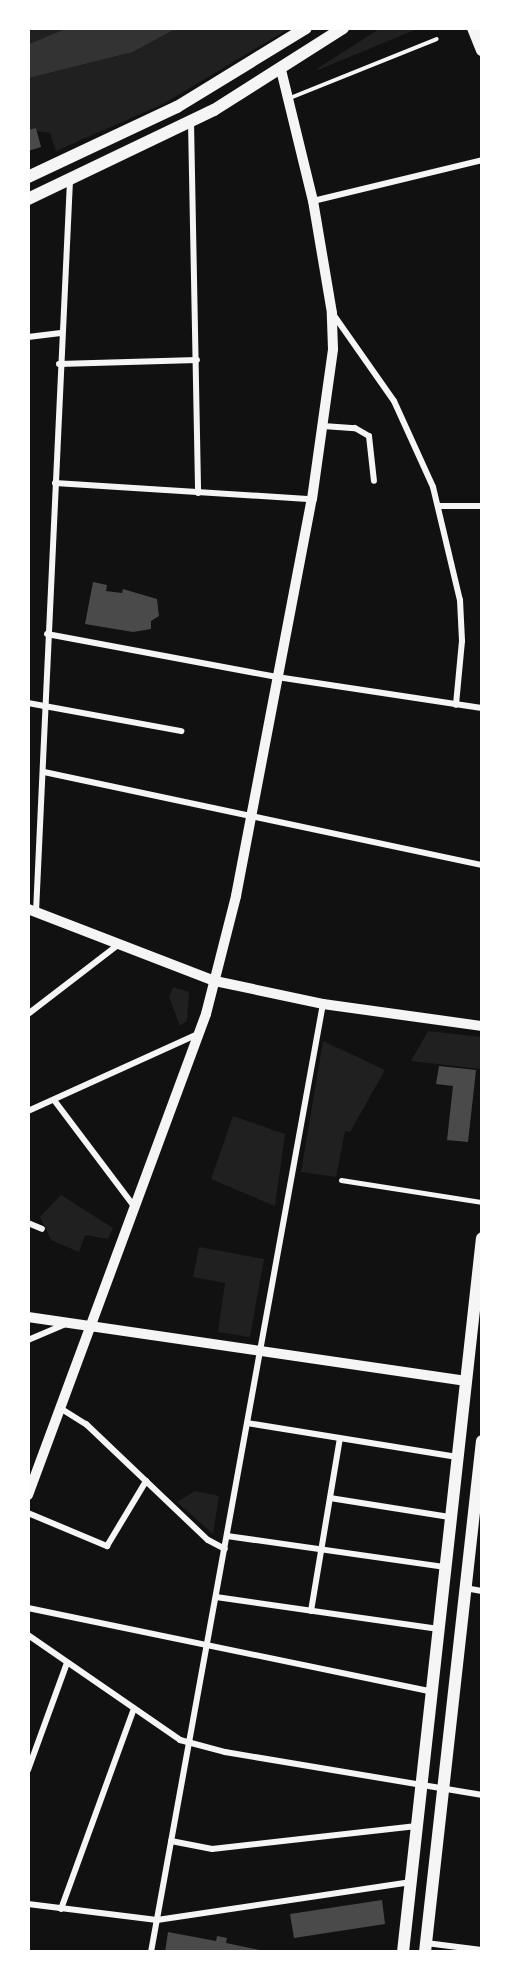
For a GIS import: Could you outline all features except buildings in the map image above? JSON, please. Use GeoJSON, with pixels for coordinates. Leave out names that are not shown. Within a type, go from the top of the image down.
{"type":"FeatureCollection","features":[{"type":"Feature","properties":{"kind":"main road"},"geometry":{"type":"LineString","coordinates":[[28,177],[177,107],[306,28]]}},
{"type":"Feature","properties":{"kind":"main road"},"geometry":{"type":"LineString","coordinates":[[28,199],[191,122],[281,70],[343,28]]}},
{"type":"Feature","properties":{"kind":"main road"},"geometry":{"type":"LineString","coordinates":[[473,28],[482,50]]}},
{"type":"Feature","properties":{"kind":"main road"},"geometry":{"type":"LineString","coordinates":[[403,1952],[482,1238]]}},
{"type":"Feature","properties":{"kind":"main road"},"geometry":{"type":"LineString","coordinates":[[425,1947],[482,1441]]}},
{"type":"Feature","properties":{"kind":"street"},"geometry":{"type":"LineString","coordinates":[[28,1495],[134,1206],[201,1032],[215,981],[251,818],[312,499],[333,349],[332,313],[313,201],[281,70]]}},
{"type":"Feature","properties":{"kind":"street"},"geometry":{"type":"LineString","coordinates":[[191,122],[198,493]]}},
{"type":"Feature","properties":{"kind":"street"},"geometry":{"type":"LineString","coordinates":[[313,201],[482,160]]}},
{"type":"Feature","properties":{"kind":"street"},"geometry":{"type":"LineString","coordinates":[[70,180],[47,634],[44,772],[32,910],[215,981],[323,1004],[482,1026]]}},
{"type":"Feature","properties":{"kind":"street"},"geometry":{"type":"LineString","coordinates":[[332,313],[394,401],[425,465],[438,506],[457,576],[462,617],[456,705]]}},
{"type":"Feature","properties":{"kind":"street"},"geometry":{"type":"LineString","coordinates":[[28,337],[61,333]]}},
{"type":"Feature","properties":{"kind":"street"},"geometry":{"type":"LineString","coordinates":[[59,364],[197,360]]}},
{"type":"Feature","properties":{"kind":"street"},"geometry":{"type":"LineString","coordinates":[[323,426],[355,428],[369,436],[374,481]]}},
{"type":"Feature","properties":{"kind":"street"},"geometry":{"type":"LineString","coordinates":[[55,483],[312,499]]}},
{"type":"Feature","properties":{"kind":"street"},"geometry":{"type":"LineString","coordinates":[[438,506],[482,506]]}},
{"type":"Feature","properties":{"kind":"street"},"geometry":{"type":"LineString","coordinates":[[47,634],[277,677],[482,708]]}},
{"type":"Feature","properties":{"kind":"street"},"geometry":{"type":"LineString","coordinates":[[28,703],[181,731]]}},
{"type":"Feature","properties":{"kind":"street"},"geometry":{"type":"LineString","coordinates":[[44,772],[251,818],[482,865]]}},
{"type":"Feature","properties":{"kind":"street"},"geometry":{"type":"LineString","coordinates":[[28,1014],[118,945]]}},
{"type":"Feature","properties":{"kind":"street"},"geometry":{"type":"LineString","coordinates":[[151,1952],[323,1004]]}},
{"type":"Feature","properties":{"kind":"street"},"geometry":{"type":"LineString","coordinates":[[28,1112],[201,1032]]}},
{"type":"Feature","properties":{"kind":"street"},"geometry":{"type":"LineString","coordinates":[[54,1100],[134,1206]]}},
{"type":"Feature","properties":{"kind":"street"},"geometry":{"type":"LineString","coordinates":[[341,1180],[482,1202]]}},
{"type":"Feature","properties":{"kind":"street"},"geometry":{"type":"LineString","coordinates":[[28,1223],[42,1229]]}},
{"type":"Feature","properties":{"kind":"street"},"geometry":{"type":"LineString","coordinates":[[28,1317],[261,1349],[466,1381]]}},
{"type":"Feature","properties":{"kind":"street"},"geometry":{"type":"LineString","coordinates":[[28,1340],[68,1323]]}},
{"type":"Feature","properties":{"kind":"street"},"geometry":{"type":"LineString","coordinates":[[60,1408],[86,1424],[208,1540],[225,1549]]}},
{"type":"Feature","properties":{"kind":"street"},"geometry":{"type":"LineString","coordinates":[[247,1424],[457,1457]]}},
{"type":"Feature","properties":{"kind":"street"},"geometry":{"type":"LineString","coordinates":[[311,1611],[340,1438]]}},
{"type":"Feature","properties":{"kind":"street"},"geometry":{"type":"LineString","coordinates":[[28,1513],[107,1546],[146,1481]]}},
{"type":"Feature","properties":{"kind":"street"},"geometry":{"type":"LineString","coordinates":[[330,1498],[450,1517]]}},
{"type":"Feature","properties":{"kind":"street"},"geometry":{"type":"LineString","coordinates":[[227,1536],[444,1567]]}},
{"type":"Feature","properties":{"kind":"street"},"geometry":{"type":"LineString","coordinates":[[464,1588],[482,1591]]}},
{"type":"Feature","properties":{"kind":"street"},"geometry":{"type":"LineString","coordinates":[[216,1597],[438,1629]]}},
{"type":"Feature","properties":{"kind":"street"},"geometry":{"type":"LineString","coordinates":[[28,1608],[432,1692]]}},
{"type":"Feature","properties":{"kind":"street"},"geometry":{"type":"LineString","coordinates":[[28,1635],[163,1732],[190,1743],[482,1795]]}},
{"type":"Feature","properties":{"kind":"street"},"geometry":{"type":"LineString","coordinates":[[28,1770],[67,1663]]}},
{"type":"Feature","properties":{"kind":"street"},"geometry":{"type":"LineString","coordinates":[[61,1909],[133,1711]]}},
{"type":"Feature","properties":{"kind":"street"},"geometry":{"type":"LineString","coordinates":[[171,1841],[212,1849],[417,1826]]}},
{"type":"Feature","properties":{"kind":"street"},"geometry":{"type":"LineString","coordinates":[[28,1904],[157,1920],[411,1882]]}},
{"type":"Feature","properties":{"kind":"street"},"geometry":{"type":"LineString","coordinates":[[425,1947],[482,1950]]}},
{"type":"Feature","properties":{"kind":"lane"},"geometry":{"type":"LineString","coordinates":[[289,98],[437,39]]}},
{"type":"Feature","properties":{"kind":"shaded area"},"geometry":{"type":"Polygon","coordinates":[[[68,28],[175,29],[133,52],[29,78],[29,44],[68,28]]]}},
{"type":"Feature","properties":{"kind":"shaded area"},"geometry":{"type":"Polygon","coordinates":[[[29,29],[68,29],[29,44],[29,29]]]}},
{"type":"Feature","properties":{"kind":"shaded area"},"geometry":{"type":"Polygon","coordinates":[[[175,29],[288,29],[163,104],[56,151],[50,133],[29,130],[29,78],[133,52],[175,29]]]}},
{"type":"Feature","properties":{"kind":"shaded area"},"geometry":{"type":"Polygon","coordinates":[[[379,29],[417,29],[318,70],[318,68],[379,29]]]}},
{"type":"Feature","properties":{"kind":"shaded area"},"geometry":{"type":"Polygon","coordinates":[[[173,987],[189,992],[187,1021],[180,1026],[169,997],[173,987]]]}},
{"type":"Feature","properties":{"kind":"shaded area"},"geometry":{"type":"Polygon","coordinates":[[[428,1031],[481,1037],[481,1069],[411,1061],[428,1031]]]}},
{"type":"Feature","properties":{"kind":"shaded area"},"geometry":{"type":"Polygon","coordinates":[[[323,1041],[385,1070],[350,1132],[345,1131],[336,1177],[301,1172],[323,1041]]]}},
{"type":"Feature","properties":{"kind":"shaded area"},"geometry":{"type":"Polygon","coordinates":[[[233,1116],[285,1134],[275,1206],[211,1179],[233,1116]]]}},
{"type":"Feature","properties":{"kind":"shaded area"},"geometry":{"type":"Polygon","coordinates":[[[61,1195],[113,1228],[108,1239],[85,1235],[79,1252],[51,1240],[40,1217],[61,1195]]]}},
{"type":"Feature","properties":{"kind":"shaded area"},"geometry":{"type":"Polygon","coordinates":[[[199,1247],[264,1259],[250,1337],[218,1332],[225,1283],[193,1277],[199,1247]]]}},
{"type":"Feature","properties":{"kind":"shaded area"},"geometry":{"type":"Polygon","coordinates":[[[195,1491],[219,1496],[213,1534],[177,1502],[195,1491]]]}}]}
